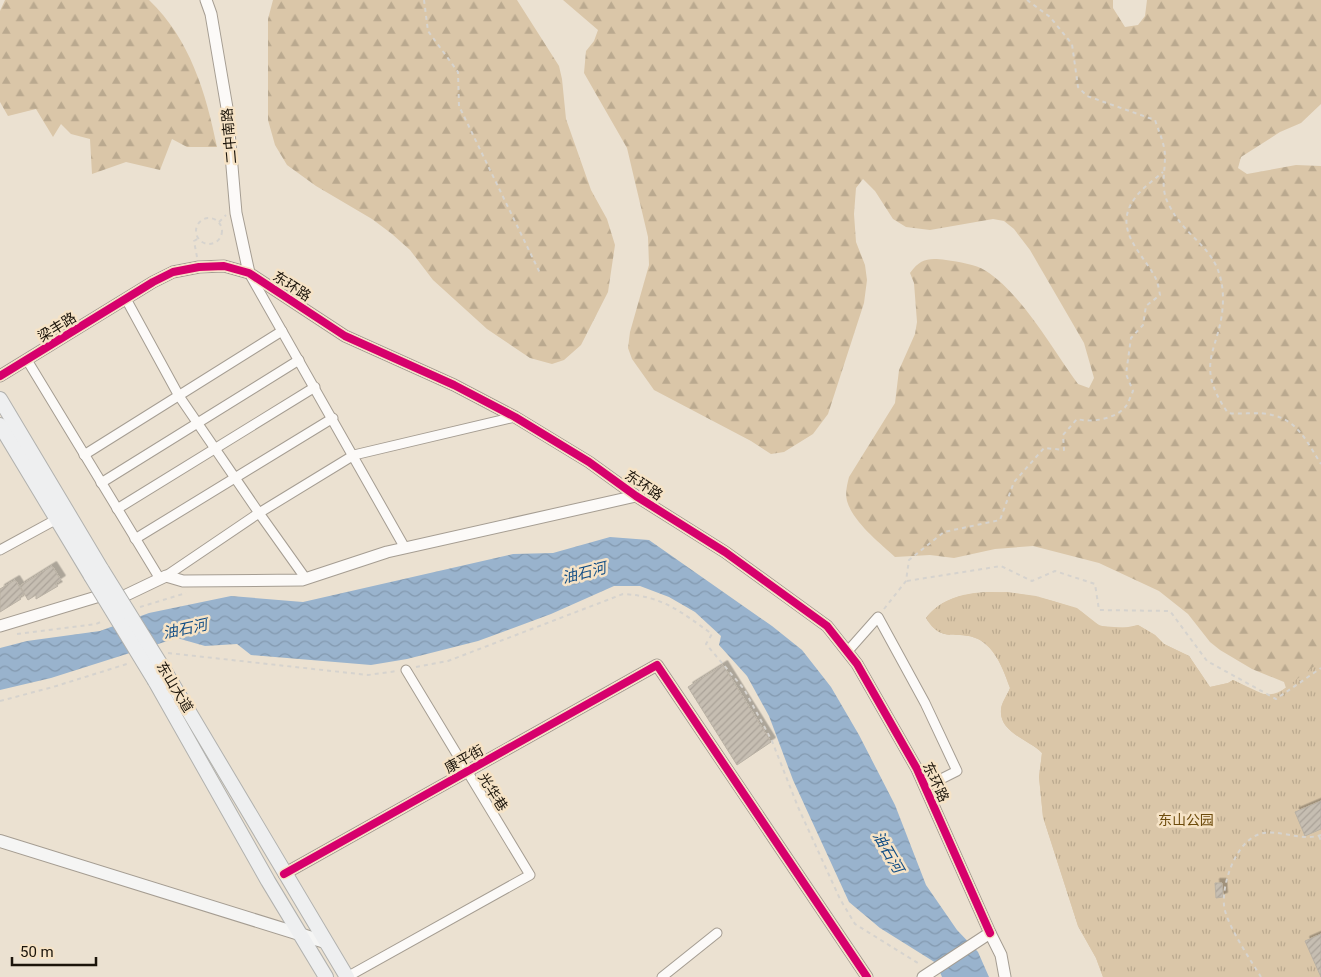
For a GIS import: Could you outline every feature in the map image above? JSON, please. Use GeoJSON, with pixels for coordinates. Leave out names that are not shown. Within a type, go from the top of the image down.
{"type":"FeatureCollection","features":[{"type":"Feature","properties":{"kind":"main road","name":"东山大道"},"geometry":{"type":"LineString","coordinates":[[0,400],[97,573],[103,596],[142,659],[161,677],[347,977]]}},
{"type":"Feature","properties":{"kind":"main road","name":"东山大道"},"geometry":{"type":"LineString","coordinates":[[0,426],[57,519],[97,573],[120,598],[300,934],[326,977]]}},
{"type":"Feature","properties":{"kind":"main road"},"geometry":{"type":"LineString","coordinates":[[0,841],[325,942]]}},
{"type":"Feature","properties":{"kind":"street","name":"二中南路"},"geometry":{"type":"LineString","coordinates":[[206,0],[214,31],[227,108],[236,213],[249,273]]}},
{"type":"Feature","properties":{"kind":"street","name":"东环路"},"geometry":{"type":"LineString","coordinates":[[126,299],[173,272],[199,267],[224,266],[249,273],[345,336],[454,385],[516,417],[589,462],[636,496],[725,552],[827,626],[847,652],[875,696],[925,787],[1001,955],[1005,977]]}},
{"type":"Feature","properties":{"kind":"street"},"geometry":{"type":"LineString","coordinates":[[249,273],[354,455],[405,548]]}},
{"type":"Feature","properties":{"kind":"street"},"geometry":{"type":"LineString","coordinates":[[126,299],[179,396],[306,579]]}},
{"type":"Feature","properties":{"kind":"street","name":"梁丰路"},"geometry":{"type":"LineString","coordinates":[[0,376],[126,299]]}},
{"type":"Feature","properties":{"kind":"street"},"geometry":{"type":"LineString","coordinates":[[84,455],[282,331]]}},
{"type":"Feature","properties":{"kind":"street"},"geometry":{"type":"LineString","coordinates":[[27,360],[135,539],[163,578],[183,581],[306,579],[405,548],[636,496]]}},
{"type":"Feature","properties":{"kind":"street"},"geometry":{"type":"LineString","coordinates":[[101,483],[299,360]]}},
{"type":"Feature","properties":{"kind":"street"},"geometry":{"type":"LineString","coordinates":[[117,510],[315,388]]}},
{"type":"Feature","properties":{"kind":"street"},"geometry":{"type":"LineString","coordinates":[[120,598],[163,578],[259,513],[354,455],[516,417]]}},
{"type":"Feature","properties":{"kind":"street"},"geometry":{"type":"LineString","coordinates":[[135,539],[333,418]]}},
{"type":"Feature","properties":{"kind":"street"},"geometry":{"type":"LineString","coordinates":[[0,550],[57,519]]}},
{"type":"Feature","properties":{"kind":"street"},"geometry":{"type":"LineString","coordinates":[[0,626],[103,596]]}},
{"type":"Feature","properties":{"kind":"street"},"geometry":{"type":"LineString","coordinates":[[847,652],[878,617],[925,703],[957,771],[925,787]]}},
{"type":"Feature","properties":{"kind":"street","name":"康平街"},"geometry":{"type":"LineString","coordinates":[[284,874],[657,665],[867,977]]}},
{"type":"Feature","properties":{"kind":"street","name":"光华巷"},"geometry":{"type":"LineString","coordinates":[[347,977],[530,875],[406,670]]}},
{"type":"Feature","properties":{"kind":"street"},"geometry":{"type":"LineString","coordinates":[[662,977],[717,933]]}},
{"type":"Feature","properties":{"kind":"street"},"geometry":{"type":"LineString","coordinates":[[927,974],[990,933]]}},
{"type":"Feature","properties":{"kind":"path"},"geometry":{"type":"LineString","coordinates":[[424,0],[428,31],[458,72],[459,106],[540,273]]}},
{"type":"Feature","properties":{"kind":"path"},"geometry":{"type":"LineString","coordinates":[[1027,0],[1050,17],[1072,44],[1078,86],[1087,96],[1154,120],[1161,136],[1165,155],[1163,184],[1168,205],[1187,230],[1208,252],[1220,271],[1223,298],[1221,318],[1209,369],[1217,397],[1228,413],[1272,414],[1289,423],[1302,432],[1321,464]]}},
{"type":"Feature","properties":{"kind":"path"},"geometry":{"type":"LineString","coordinates":[[878,617],[906,581],[908,560],[944,532],[1000,520],[1014,482],[1044,448],[1064,450],[1063,435],[1078,419],[1089,422],[1112,416],[1126,406],[1133,391],[1126,374],[1131,338],[1143,325],[1146,306],[1160,296],[1156,278],[1130,240],[1126,225],[1127,210],[1135,197],[1164,172]]}},
{"type":"Feature","properties":{"kind":"path"},"geometry":{"type":"LineString","coordinates":[[210,218],[221,224],[221,236],[216,242],[208,243],[199,238],[197,228],[202,220],[210,218]]}},
{"type":"Feature","properties":{"kind":"path"},"geometry":{"type":"LineString","coordinates":[[196,257],[194,241],[199,238]]}},
{"type":"Feature","properties":{"kind":"path"},"geometry":{"type":"LineString","coordinates":[[906,581],[1001,566],[1032,581],[1055,571],[1094,584],[1099,610],[1170,611],[1207,662],[1276,699],[1321,668]]}},
{"type":"Feature","properties":{"kind":"path"},"geometry":{"type":"LineString","coordinates":[[138,607],[190,592]]}},
{"type":"Feature","properties":{"kind":"path"},"geometry":{"type":"LineString","coordinates":[[9,636],[96,624],[105,621]]}},
{"type":"Feature","properties":{"kind":"path"},"geometry":{"type":"LineString","coordinates":[[0,701],[53,687],[142,659]]}},
{"type":"Feature","properties":{"kind":"path"},"geometry":{"type":"LineString","coordinates":[[1261,977],[1236,935],[1224,906],[1228,877],[1233,860],[1245,844],[1261,833],[1304,838],[1320,835],[1321,841]]}},
{"type":"Feature","properties":{"kind":"green space"},"geometry":{"type":"Polygon","coordinates":[[[5,0],[149,0],[163,15],[186,49],[208,107],[217,147],[187,147],[172,139],[160,170],[126,162],[92,174],[90,139],[71,134],[61,124],[53,137],[36,109],[8,116],[0,102],[0,11],[5,0]]]}},
{"type":"Feature","properties":{"kind":"green space"},"geometry":{"type":"Polygon","coordinates":[[[273,0],[517,0],[559,66],[566,119],[591,190],[607,219],[615,245],[608,292],[581,345],[564,360],[552,364],[530,358],[487,329],[433,280],[410,250],[392,234],[372,219],[316,186],[287,165],[275,145],[268,120],[268,19],[273,0]]]}},
{"type":"Feature","properties":{"kind":"green space"},"geometry":{"type":"Polygon","coordinates":[[[563,0],[1113,0],[1113,8],[1125,27],[1138,25],[1145,16],[1147,0],[1321,0],[1321,104],[1301,123],[1280,132],[1241,157],[1238,168],[1247,174],[1296,165],[1321,166],[1321,797],[1103,977],[1096,958],[1078,926],[1043,817],[1039,777],[1042,753],[1010,730],[1002,718],[1001,707],[1010,688],[1002,667],[990,648],[978,639],[970,636],[944,634],[932,626],[926,618],[940,605],[956,597],[976,593],[996,592],[1038,597],[1081,611],[1099,625],[1118,628],[1138,625],[1155,635],[1164,644],[1189,656],[1210,687],[1233,680],[1253,691],[1272,694],[1286,688],[1284,682],[1252,669],[1220,650],[1210,642],[1188,614],[1159,591],[1099,563],[1033,546],[995,549],[954,558],[930,555],[895,557],[868,532],[850,509],[846,495],[849,477],[895,403],[899,370],[915,334],[917,322],[914,283],[910,273],[918,264],[930,259],[946,260],[972,265],[986,271],[999,281],[1024,308],[1078,384],[1089,388],[1094,378],[1084,343],[1030,250],[1014,229],[1004,221],[993,219],[930,230],[906,227],[893,219],[875,191],[863,179],[856,188],[854,214],[856,242],[865,265],[867,280],[864,303],[828,414],[813,434],[784,452],[771,454],[751,441],[654,390],[632,359],[628,348],[630,332],[649,265],[648,237],[627,148],[584,73],[586,51],[594,41],[598,30],[563,0]]]}},
{"type":"Feature","properties":{"kind":"green space","name":"东山公园"},"geometry":{"type":"Polygon","coordinates":[[[1007,592],[1036,596],[1077,608],[1100,626],[1128,628],[1138,625],[1155,635],[1164,644],[1189,656],[1210,687],[1233,680],[1263,694],[1276,695],[1321,661],[1321,977],[1103,977],[1096,958],[1078,926],[1043,817],[1039,777],[1042,753],[1010,730],[1002,718],[1001,707],[1010,688],[1002,667],[990,648],[978,639],[970,636],[944,634],[932,626],[926,618],[934,609],[953,599],[973,594],[1007,592]]]}},
{"type":"Feature","properties":{"kind":"water","name":"油石河"},"geometry":{"type":"Polygon","coordinates":[[[610,537],[649,540],[772,626],[802,650],[831,687],[859,735],[895,805],[926,885],[957,930],[978,952],[989,977],[942,977],[936,963],[880,928],[849,902],[793,780],[769,716],[747,676],[719,645],[721,636],[695,612],[669,597],[640,586],[614,586],[551,614],[478,641],[407,659],[371,665],[251,655],[237,644],[205,646],[177,638],[51,678],[0,690],[0,648],[27,641],[100,631],[149,613],[231,596],[303,602],[513,554],[553,553],[610,537]]]}},
{"type":"Feature","properties":{"kind":"building"},"geometry":{"type":"Polygon","coordinates":[[[52,566],[61,580],[55,584],[58,586],[36,599],[36,595],[28,600],[20,586],[52,566]]]}},
{"type":"Feature","properties":{"kind":"building"},"geometry":{"type":"Polygon","coordinates":[[[15,580],[24,594],[18,597],[21,599],[0,612],[0,589],[15,580]]]}},
{"type":"Feature","properties":{"kind":"building"},"geometry":{"type":"Polygon","coordinates":[[[723,665],[771,742],[737,765],[688,687],[723,665]]]}},
{"type":"Feature","properties":{"kind":"building"},"geometry":{"type":"Polygon","coordinates":[[[1321,801],[1321,829],[1305,836],[1295,812],[1321,801]]]}},
{"type":"Feature","properties":{"kind":"building"},"geometry":{"type":"Polygon","coordinates":[[[1215,883],[1222,883],[1223,897],[1216,898],[1215,883]]]}},
{"type":"Feature","properties":{"kind":"building"},"geometry":{"type":"Polygon","coordinates":[[[1321,934],[1321,977],[1305,941],[1321,934]]]}},
{"type":"Feature","properties":{"kind":"cycle path"},"geometry":{"type":"LineString","coordinates":[[0,376],[153,282],[173,272],[199,267],[224,266],[249,273],[345,336],[454,385],[515,417],[589,462],[636,496],[725,552],[827,626],[857,664],[917,769],[990,933]]}},
{"type":"Feature","properties":{"kind":"cycle path"},"geometry":{"type":"LineString","coordinates":[[284,874],[657,665],[867,977]]}}]}
